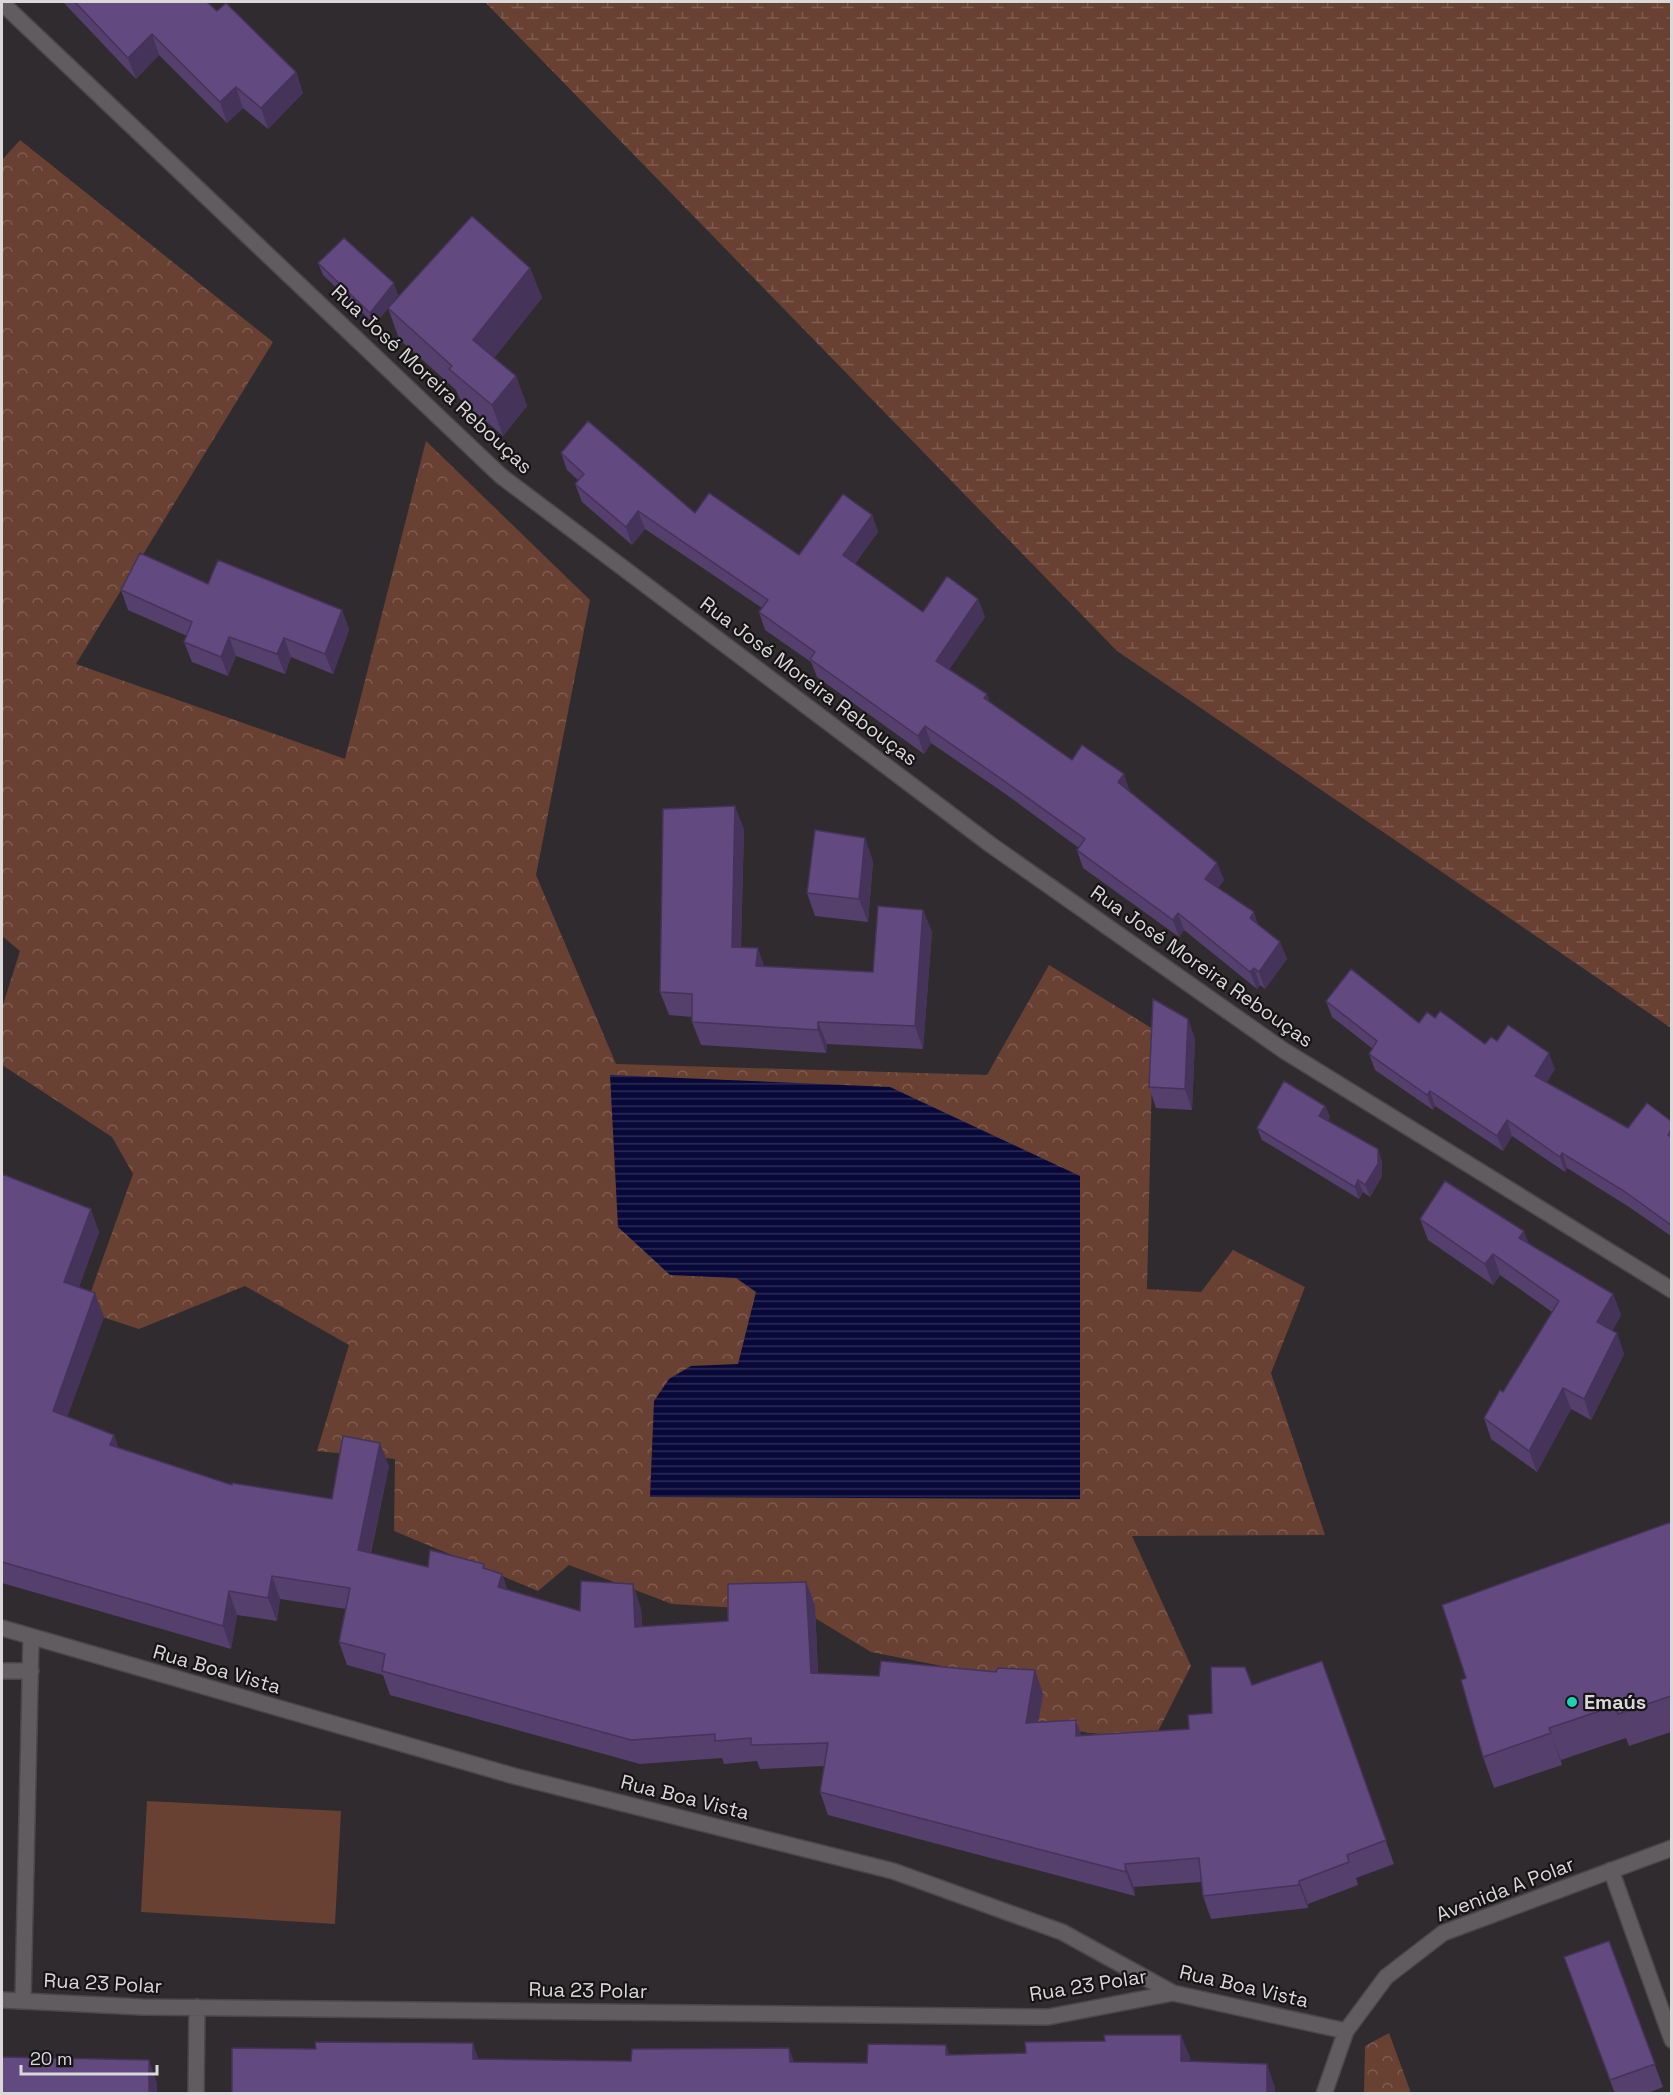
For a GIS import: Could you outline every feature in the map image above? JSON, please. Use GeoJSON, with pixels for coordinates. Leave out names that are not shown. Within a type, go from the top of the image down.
{"type":"FeatureCollection","features":[{"type":"Feature","properties":{"kind":"street","name":"Rua José Moreira Rebouças"},"geometry":{"type":"LineString","coordinates":[[2,3],[501,476],[991,845],[1274,1043],[1671,1290]]}},
{"type":"Feature","properties":{"kind":"street","name":"Rua Boa Vista"},"geometry":{"type":"LineString","coordinates":[[2,1628],[514,1776],[893,1871],[1062,1932],[1173,1994],[1346,2031]]}},
{"type":"Feature","properties":{"kind":"street"},"geometry":{"type":"LineString","coordinates":[[23,2000],[31,1637]]}},
{"type":"Feature","properties":{"kind":"street"},"geometry":{"type":"LineString","coordinates":[[2,1671],[31,1671]]}},
{"type":"Feature","properties":{"kind":"street","name":"Avenida A Polar"},"geometry":{"type":"LineString","coordinates":[[1324,2094],[1346,2031],[1386,1977],[1443,1933],[1671,1848]]}},
{"type":"Feature","properties":{"kind":"street"},"geometry":{"type":"LineString","coordinates":[[1611,1870],[1671,2040]]}},
{"type":"Feature","properties":{"kind":"street","name":"Rua 23 Polar"},"geometry":{"type":"LineString","coordinates":[[2,2000],[142,2007],[1048,2017],[1173,1994]]}},
{"type":"Feature","properties":{"kind":"street"},"geometry":{"type":"LineString","coordinates":[[196,2094],[197,2007]]}},
{"type":"Feature","properties":{"kind":"green space"},"geometry":{"type":"Polygon","coordinates":[[[485,2],[1671,2],[1671,1028],[1117,651],[485,2]]]}},
{"type":"Feature","properties":{"kind":"green space"},"geometry":{"type":"Polygon","coordinates":[[[20,140],[273,342],[76,664],[345,759],[426,441],[590,600],[536,875],[616,1064],[987,1075],[1049,965],[1153,1029],[1147,1289],[1201,1292],[1233,1250],[1305,1287],[1271,1373],[1325,1535],[1132,1536],[1191,1666],[1153,1741],[1031,1725],[942,1666],[871,1652],[805,1612],[672,1604],[569,1565],[538,1591],[394,1531],[395,1459],[317,1451],[349,1345],[245,1286],[139,1329],[84,1311],[133,1174],[112,1137],[2,1065],[2,1008],[20,951],[2,936],[2,160],[20,140]]]}},
{"type":"Feature","properties":{"kind":"green space"},"geometry":{"type":"Polygon","coordinates":[[[147,1801],[341,1811],[335,1924],[141,1912],[147,1801]]]}},
{"type":"Feature","properties":{"kind":"green space"},"geometry":{"type":"Polygon","coordinates":[[[1389,2033],[1411,2093],[1364,2093],[1365,2046],[1389,2033]]]}},
{"type":"Feature","properties":{"kind":"shaded area"},"geometry":{"type":"Polygon","coordinates":[[[610,1075],[890,1087],[1080,1176],[1080,1499],[650,1497],[654,1401],[669,1379],[691,1366],[738,1364],[756,1292],[736,1278],[670,1275],[618,1227],[610,1075]]]}},
{"type":"Feature","properties":{"kind":"building"},"geometry":{"type":"Polygon","coordinates":[[[75,2],[207,2],[217,11],[226,3],[296,72],[261,108],[236,87],[220,102],[152,34],[128,58],[75,2]]]}},
{"type":"Feature","properties":{"kind":"building"},"geometry":{"type":"Polygon","coordinates":[[[472,216],[530,268],[473,340],[516,376],[492,405],[449,369],[452,366],[388,308],[472,216]]]}},
{"type":"Feature","properties":{"kind":"building"},"geometry":{"type":"Polygon","coordinates":[[[344,238],[394,283],[370,313],[318,263],[344,238]]]}},
{"type":"Feature","properties":{"kind":"building"},"geometry":{"type":"Polygon","coordinates":[[[588,421],[695,513],[709,493],[799,555],[843,494],[872,515],[843,555],[923,612],[947,576],[978,599],[936,661],[987,694],[984,698],[1072,760],[1082,745],[1124,774],[1118,782],[1217,863],[1205,879],[1254,912],[1250,918],[1280,942],[1259,972],[1254,968],[1250,972],[1178,913],[1173,920],[1077,850],[1085,839],[1000,778],[925,726],[918,736],[810,659],[815,652],[759,612],[768,600],[638,511],[626,527],[575,484],[584,474],[561,453],[588,421]]]}},
{"type":"Feature","properties":{"kind":"building"},"geometry":{"type":"Polygon","coordinates":[[[140,553],[208,584],[218,560],[342,610],[325,654],[284,638],[277,654],[229,637],[221,657],[184,642],[192,622],[121,590],[140,553]]]}},
{"type":"Feature","properties":{"kind":"building"},"geometry":{"type":"Polygon","coordinates":[[[735,806],[732,947],[758,948],[756,966],[873,972],[878,906],[923,910],[915,1026],[818,1022],[818,1030],[692,1022],[692,994],[660,992],[663,809],[735,806]]]}},
{"type":"Feature","properties":{"kind":"building"},"geometry":{"type":"Polygon","coordinates":[[[815,830],[865,838],[859,899],[807,893],[815,830]]]}},
{"type":"Feature","properties":{"kind":"building"},"geometry":{"type":"Polygon","coordinates":[[[1351,969],[1419,1023],[1427,1012],[1435,1018],[1440,1011],[1485,1044],[1491,1037],[1497,1041],[1508,1025],[1549,1053],[1535,1076],[1628,1128],[1647,1103],[1671,1121],[1671,1130],[1668,1135],[1671,1137],[1671,1225],[1624,1191],[1562,1153],[1560,1157],[1507,1120],[1497,1136],[1430,1091],[1427,1095],[1369,1054],[1377,1041],[1326,1001],[1351,969]]]}},
{"type":"Feature","properties":{"kind":"building"},"geometry":{"type":"Polygon","coordinates":[[[1153,999],[1188,1019],[1185,1089],[1149,1087],[1153,999]]]}},
{"type":"Feature","properties":{"kind":"building"},"geometry":{"type":"Polygon","coordinates":[[[1284,1081],[1325,1106],[1319,1116],[1378,1149],[1378,1164],[1365,1185],[1358,1180],[1355,1187],[1257,1128],[1284,1081]]]}},
{"type":"Feature","properties":{"kind":"building"},"geometry":{"type":"Polygon","coordinates":[[[2,1174],[91,1209],[64,1282],[95,1293],[53,1411],[114,1435],[110,1445],[232,1485],[232,1483],[332,1499],[343,1436],[380,1443],[358,1550],[428,1567],[430,1550],[484,1564],[483,1568],[502,1574],[498,1587],[580,1611],[581,1581],[633,1584],[635,1627],[728,1621],[728,1584],[806,1582],[811,1673],[879,1676],[881,1661],[996,1672],[998,1668],[1035,1670],[1026,1723],[1076,1720],[1076,1736],[1189,1729],[1188,1715],[1212,1713],[1211,1667],[1245,1667],[1252,1685],[1322,1661],[1386,1840],[1347,1855],[1349,1862],[1299,1881],[1299,1885],[1203,1896],[1199,1858],[1125,1864],[1126,1872],[820,1792],[828,1743],[751,1745],[751,1738],[715,1741],[715,1734],[631,1740],[382,1671],[385,1654],[339,1642],[350,1588],[272,1576],[268,1598],[229,1591],[223,1626],[2,1562],[2,1174]]]}},
{"type":"Feature","properties":{"kind":"building"},"geometry":{"type":"Polygon","coordinates":[[[1445,1181],[1524,1231],[1519,1238],[1613,1294],[1597,1322],[1617,1333],[1584,1399],[1563,1388],[1529,1451],[1484,1418],[1500,1390],[1503,1392],[1559,1301],[1493,1254],[1485,1264],[1420,1219],[1445,1181]]]}},
{"type":"Feature","properties":{"kind":"building"},"geometry":{"type":"Polygon","coordinates":[[[1671,1522],[1671,1696],[1618,1714],[1615,1706],[1549,1728],[1551,1733],[1483,1757],[1461,1680],[1466,1678],[1442,1605],[1671,1522]]]}},
{"type":"Feature","properties":{"kind":"building"},"geometry":{"type":"Polygon","coordinates":[[[1609,1941],[1655,2064],[1610,2080],[1564,1957],[1609,1941]]]}},
{"type":"Feature","properties":{"kind":"building"},"geometry":{"type":"Polygon","coordinates":[[[1104,2035],[1181,2035],[1181,2061],[1267,2064],[1267,2094],[232,2094],[232,2048],[316,2049],[315,2042],[473,2043],[473,2059],[631,2061],[632,2049],[789,2048],[790,2062],[867,2063],[868,2044],[946,2045],[946,2055],[1026,2053],[1025,2042],[1105,2041],[1104,2035]]]}},
{"type":"Feature","properties":{"kind":"building"},"geometry":{"type":"Polygon","coordinates":[[[2,2057],[149,2060],[149,2094],[2,2094],[2,2057]]]}},
{"type":"Feature","properties":{"kind":"place","name":"Emaús"},"geometry":{"type":"Point","coordinates":[1572,1702]}}]}
